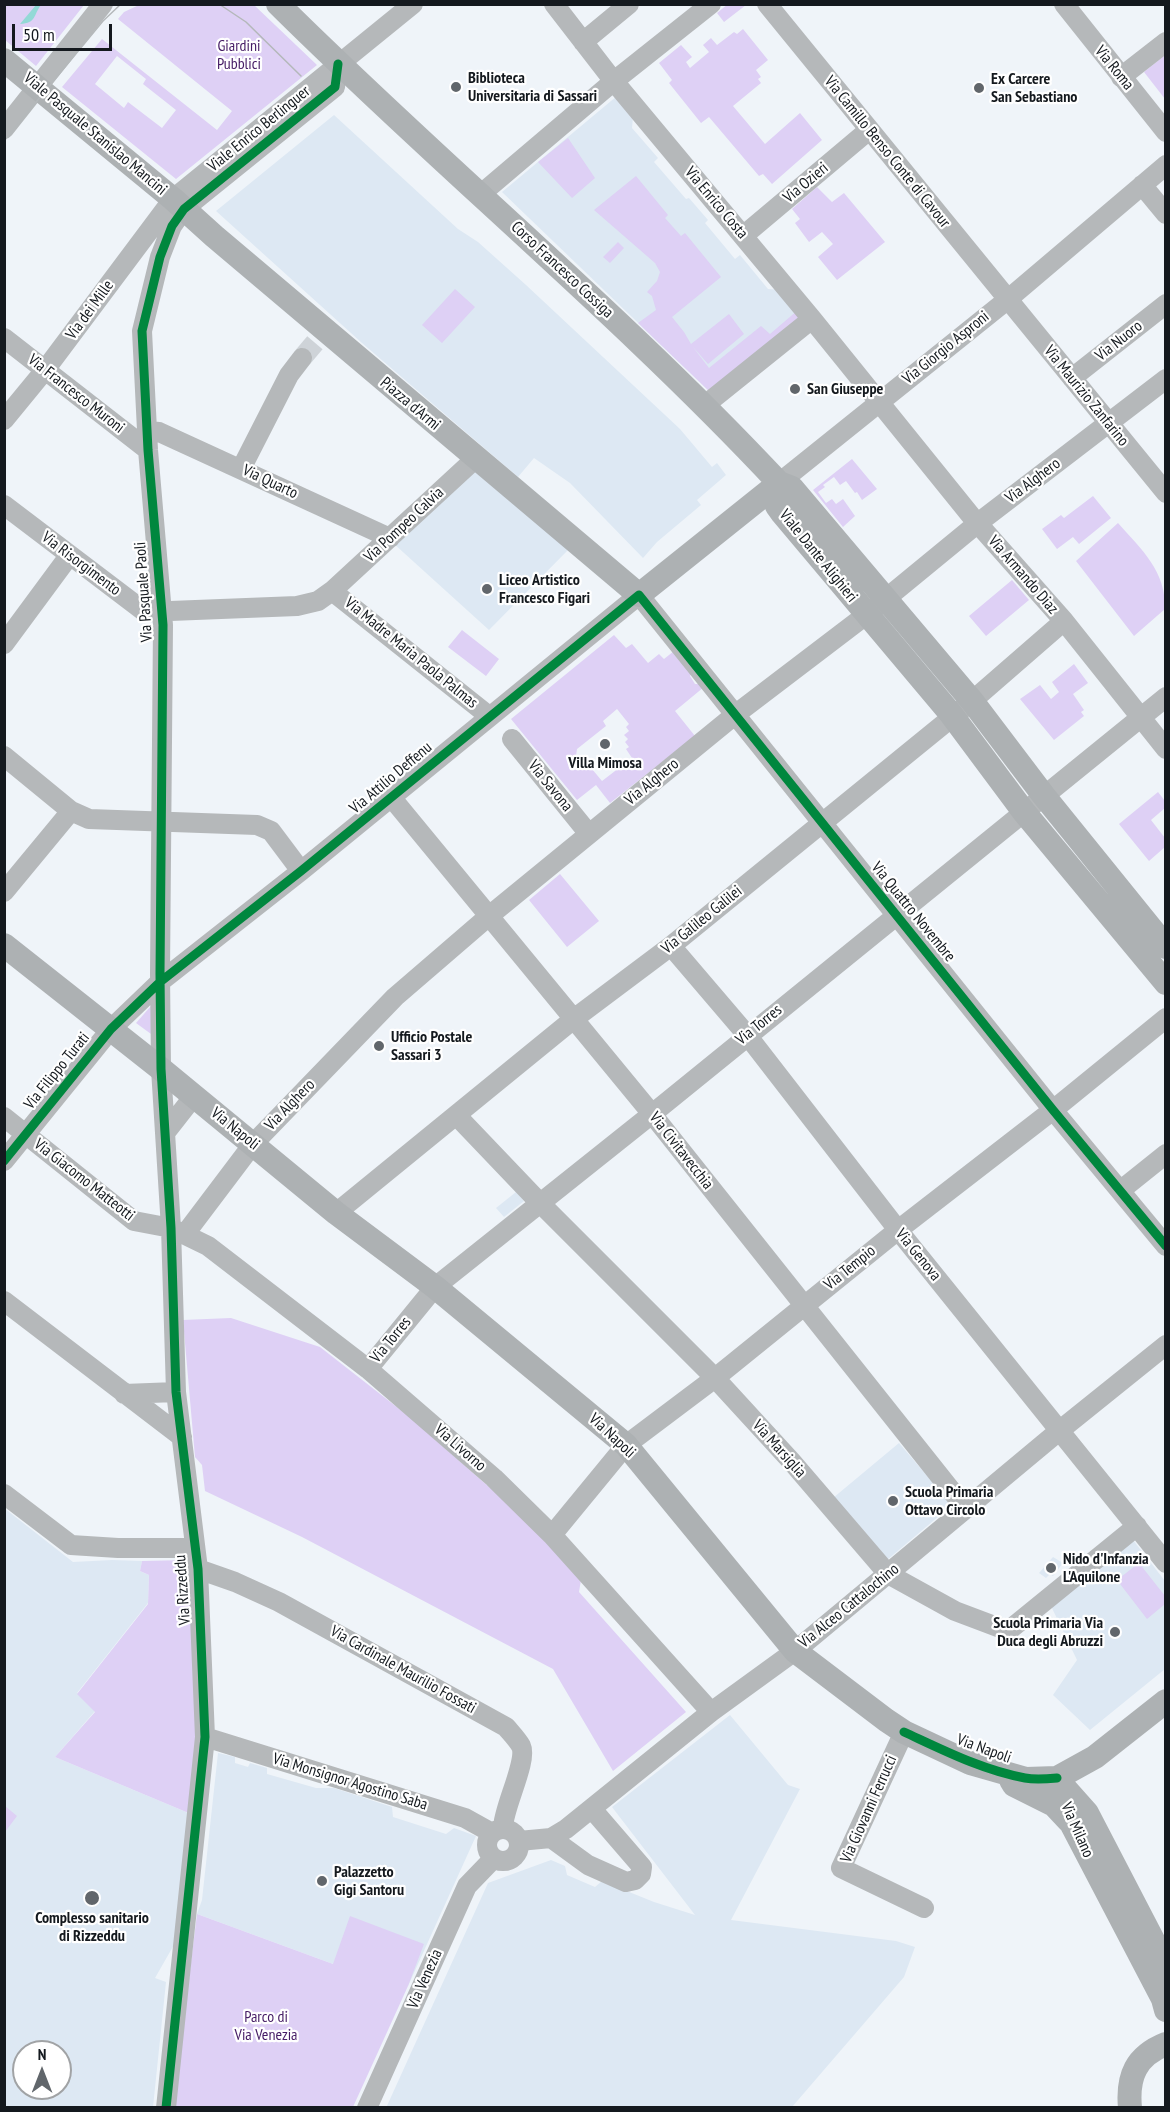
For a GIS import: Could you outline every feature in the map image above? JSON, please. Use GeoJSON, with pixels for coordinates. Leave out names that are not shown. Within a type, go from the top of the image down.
{"type":"FeatureCollection","features":[{"type":"Feature","properties":{"kind":"main road","name":"Corso Francesco Cossiga"},"geometry":{"type":"LineString","coordinates":[[278,4],[338,64],[481,194],[705,405],[778,483]]}},
{"type":"Feature","properties":{"kind":"main road","name":"Viale Pasquale Stanislao Mancini"},"geometry":{"type":"LineString","coordinates":[[4,60],[178,204]]}},
{"type":"Feature","properties":{"kind":"main road","name":"Piazza d'Armi"},"geometry":{"type":"LineString","coordinates":[[178,204],[322,335],[639,595]]}},
{"type":"Feature","properties":{"kind":"main road","name":"Via Giorgio Asproni"},"geometry":{"type":"LineString","coordinates":[[639,595],[778,483]]}},
{"type":"Feature","properties":{"kind":"main road","name":"Viale Dante Alighieri"},"geometry":{"type":"LineString","coordinates":[[1166,947],[1044,796],[972,701],[792,488],[778,483],[777,506],[951,716],[1024,812],[1166,983]]}},
{"type":"Feature","properties":{"kind":"main road","name":"Via Napoli"},"geometry":{"type":"LineString","coordinates":[[4,945],[161,1069],[336,1213],[435,1287],[626,1445],[795,1651],[872,1711],[904,1732],[970,1763],[1026,1779],[1057,1778]]}},
{"type":"Feature","properties":{"kind":"main road"},"geometry":{"type":"LineString","coordinates":[[1057,1778],[1095,1757],[1166,1701]]}},
{"type":"Feature","properties":{"kind":"main road"},"geometry":{"type":"LineString","coordinates":[[1007,1774],[1014,1785],[1079,1818],[1083,1786],[1095,1757]]}},
{"type":"Feature","properties":{"kind":"main road","name":"Via Milano"},"geometry":{"type":"LineString","coordinates":[[1057,1778],[1166,1965]]}},
{"type":"Feature","properties":{"kind":"main road","name":"Via Milano"},"geometry":{"type":"LineString","coordinates":[[1079,1818],[1163,1999],[1166,2010]]}},
{"type":"Feature","properties":{"kind":"main road"},"geometry":{"type":"LineString","coordinates":[[1130,2108],[1128,2091],[1132,2074],[1140,2060],[1159,2046],[1166,2027]]}},
{"type":"Feature","properties":{"kind":"street"},"geometry":{"type":"LineString","coordinates":[[4,129],[103,4]]}},
{"type":"Feature","properties":{"kind":"street"},"geometry":{"type":"LineString","coordinates":[[338,64],[413,4]]}},
{"type":"Feature","properties":{"kind":"street","name":"Via Enrico Costa"},"geometry":{"type":"LineString","coordinates":[[554,4],[614,81],[878,402]]}},
{"type":"Feature","properties":{"kind":"street"},"geometry":{"type":"LineString","coordinates":[[583,42],[629,4]]}},
{"type":"Feature","properties":{"kind":"street"},"geometry":{"type":"LineString","coordinates":[[481,194],[614,81],[711,4]]}},
{"type":"Feature","properties":{"kind":"street","name":"Via Camillo Benso Conte di Cavour"},"geometry":{"type":"LineString","coordinates":[[767,4],[1006,300]]}},
{"type":"Feature","properties":{"kind":"street","name":"Via Roma"},"geometry":{"type":"LineString","coordinates":[[1064,4],[1166,132]]}},
{"type":"Feature","properties":{"kind":"street"},"geometry":{"type":"LineString","coordinates":[[1121,76],[1166,42]]}},
{"type":"Feature","properties":{"kind":"street","name":"Viale Enrico Berlinguer"},"geometry":{"type":"LineString","coordinates":[[178,204],[334,87],[338,64]]}},
{"type":"Feature","properties":{"kind":"street","name":"Via Ozieri"},"geometry":{"type":"LineString","coordinates":[[743,236],[869,130]]}},
{"type":"Feature","properties":{"kind":"street","name":"Via Giorgio Asproni"},"geometry":{"type":"LineString","coordinates":[[778,483],[1006,300],[1166,165]]}},
{"type":"Feature","properties":{"kind":"street"},"geometry":{"type":"LineString","coordinates":[[1142,185],[1166,214]]}},
{"type":"Feature","properties":{"kind":"street","name":"Via dei Mille"},"geometry":{"type":"LineString","coordinates":[[4,420],[45,370],[137,246],[178,204]]}},
{"type":"Feature","properties":{"kind":"street","name":"Via Pasquale Paoli"},"geometry":{"type":"LineString","coordinates":[[161,1069],[161,612],[142,331],[160,257],[178,204]]}},
{"type":"Feature","properties":{"kind":"street"},"geometry":{"type":"LineString","coordinates":[[137,246],[151,245],[158,250],[160,257]]}},
{"type":"Feature","properties":{"kind":"street","name":"Via Maurizio Zanfarino"},"geometry":{"type":"LineString","coordinates":[[1006,300],[1166,493]]}},
{"type":"Feature","properties":{"kind":"street","name":"Via Nuoro"},"geometry":{"type":"LineString","coordinates":[[1072,378],[1166,304]]}},
{"type":"Feature","properties":{"kind":"street"},"geometry":{"type":"LineString","coordinates":[[705,405],[812,319]]}},
{"type":"Feature","properties":{"kind":"street","name":"Via Francesco Muroni"},"geometry":{"type":"LineString","coordinates":[[4,338],[45,370],[148,440]]}},
{"type":"Feature","properties":{"kind":"street"},"geometry":{"type":"LineString","coordinates":[[241,469],[289,375],[302,358]]}},
{"type":"Feature","properties":{"kind":"street","name":"Via Alghero"},"geometry":{"type":"LineString","coordinates":[[178,1231],[253,1144],[395,997],[489,916],[736,714],[866,615],[978,523],[1166,379]]}},
{"type":"Feature","properties":{"kind":"street","name":"Via Armando Diaz"},"geometry":{"type":"LineString","coordinates":[[878,402],[978,523],[1064,621],[1166,749]]}},
{"type":"Feature","properties":{"kind":"street","name":"Via Quarto"},"geometry":{"type":"LineString","coordinates":[[148,440],[159,432],[390,538]]}},
{"type":"Feature","properties":{"kind":"street","name":"Via Pompeo Calvia"},"geometry":{"type":"LineString","coordinates":[[161,612],[297,606],[318,601],[332,591],[476,459]]}},
{"type":"Feature","properties":{"kind":"street","name":"Via Risorgimento"},"geometry":{"type":"LineString","coordinates":[[4,505],[145,612],[161,612]]}},
{"type":"Feature","properties":{"kind":"street"},"geometry":{"type":"LineString","coordinates":[[4,644],[69,556]]}},
{"type":"Feature","properties":{"kind":"street","name":"Via Madre Maria Paola Palmas"},"geometry":{"type":"LineString","coordinates":[[332,591],[489,716]]}},
{"type":"Feature","properties":{"kind":"street","name":"Via Quattro Novembre"},"geometry":{"type":"LineString","coordinates":[[639,595],[1053,1110],[1166,1246]]}},
{"type":"Feature","properties":{"kind":"street","name":"Via Attilio Deffenu"},"geometry":{"type":"LineString","coordinates":[[160,982],[301,871],[639,595]]}},
{"type":"Feature","properties":{"kind":"street","name":"Via Galileo Galilei"},"geometry":{"type":"LineString","coordinates":[[336,1213],[575,1018],[671,946],[972,701],[1064,621]]}},
{"type":"Feature","properties":{"kind":"street","name":"Via Torres"},"geometry":{"type":"LineString","coordinates":[[368,1369],[435,1287],[1166,697]]}},
{"type":"Feature","properties":{"kind":"street","name":"Via Savona"},"geometry":{"type":"LineString","coordinates":[[512,739],[589,834]]}},
{"type":"Feature","properties":{"kind":"street"},"geometry":{"type":"LineString","coordinates":[[4,756],[71,811],[89,819],[266,827],[301,871]]}},
{"type":"Feature","properties":{"kind":"street","name":"Via Civitavecchia"},"geometry":{"type":"LineString","coordinates":[[391,797],[575,1018],[966,1509]]}},
{"type":"Feature","properties":{"kind":"street"},"geometry":{"type":"LineString","coordinates":[[4,892],[71,811]]}},
{"type":"Feature","properties":{"kind":"street","name":"Via Genova"},"geometry":{"type":"LineString","coordinates":[[671,946],[747,1035],[898,1230],[1059,1431],[1137,1526],[1163,1553]]}},
{"type":"Feature","properties":{"kind":"street","name":"Via Filippo Turati"},"geometry":{"type":"LineString","coordinates":[[4,1161],[111,1029],[160,982]]}},
{"type":"Feature","properties":{"kind":"street","name":"Via Tempio"},"geometry":{"type":"LineString","coordinates":[[552,1535],[626,1445],[715,1378],[1166,1018]]}},
{"type":"Feature","properties":{"kind":"street","name":"Via Rizzeddu"},"geometry":{"type":"LineString","coordinates":[[161,1069],[165,1133],[178,1231],[176,1392],[198,1569],[205,1737],[166,2108]]}},
{"type":"Feature","properties":{"kind":"street"},"geometry":{"type":"LineString","coordinates":[[165,1133],[194,1096]]}},
{"type":"Feature","properties":{"kind":"street","name":"Via Marsiglia"},"geometry":{"type":"LineString","coordinates":[[456,1115],[540,1203],[715,1378],[792,1462],[888,1574],[956,1611],[1008,1631],[1137,1526]]}},
{"type":"Feature","properties":{"kind":"street","name":"Via Giacomo Matteotti"},"geometry":{"type":"LineString","coordinates":[[4,1117],[134,1221],[178,1231]]}},
{"type":"Feature","properties":{"kind":"street"},"geometry":{"type":"LineString","coordinates":[[1121,1190],[1166,1154]]}},
{"type":"Feature","properties":{"kind":"street","name":"Via Livorno"},"geometry":{"type":"LineString","coordinates":[[178,1231],[208,1246],[368,1369],[494,1478],[552,1535],[711,1712]]}},
{"type":"Feature","properties":{"kind":"street"},"geometry":{"type":"LineString","coordinates":[[4,1301],[182,1437]]}},
{"type":"Feature","properties":{"kind":"street","name":"Via Alceo Cattalochino"},"geometry":{"type":"LineString","coordinates":[[519,1841],[551,1838],[592,1809],[711,1712],[795,1651],[1166,1345]]}},
{"type":"Feature","properties":{"kind":"street"},"geometry":{"type":"LineString","coordinates":[[124,1394],[176,1392]]}},
{"type":"Feature","properties":{"kind":"street"},"geometry":{"type":"LineString","coordinates":[[4,1494],[71,1545],[118,1548],[195,1548]]}},
{"type":"Feature","properties":{"kind":"street","name":"Via Cardinale Maurilio Fossati"},"geometry":{"type":"LineString","coordinates":[[198,1569],[235,1582],[279,1602],[506,1727],[522,1748],[522,1763],[497,1831]]}},
{"type":"Feature","properties":{"kind":"street","name":"Via Giovanni Ferrucci"},"geometry":{"type":"LineString","coordinates":[[904,1732],[841,1868],[924,1908]]}},
{"type":"Feature","properties":{"kind":"street","name":"Via Monsignor Agostino Saba"},"geometry":{"type":"LineString","coordinates":[[205,1737],[456,1815],[497,1831]]}},
{"type":"Feature","properties":{"kind":"street"},"geometry":{"type":"LineString","coordinates":[[551,1838],[588,1865],[626,1882],[635,1880],[641,1874],[642,1867],[592,1809]]}},
{"type":"Feature","properties":{"kind":"street"},"geometry":{"type":"LineString","coordinates":[[497,1831],[513,1832],[519,1841],[518,1852],[510,1860],[494,1858],[487,1848],[487,1843],[497,1831]]}},
{"type":"Feature","properties":{"kind":"street","name":"Via Venezia"},"geometry":{"type":"LineString","coordinates":[[367,2108],[467,1886],[494,1858]]}},
{"type":"Feature","properties":{"kind":"shaded area"},"geometry":{"type":"Polygon","coordinates":[[[617,96],[633,116],[632,128],[658,158],[654,162],[708,220],[705,223],[735,259],[740,255],[768,289],[781,290],[804,317],[710,392],[502,192],[617,96]]]}},
{"type":"Feature","properties":{"kind":"shaded area"},"geometry":{"type":"Polygon","coordinates":[[[334,115],[458,229],[478,242],[526,285],[680,429],[712,467],[717,463],[726,475],[697,500],[701,505],[657,542],[643,558],[570,483],[534,458],[518,477],[362,343],[216,211],[334,115]]]}},
{"type":"Feature","properties":{"kind":"shaded area","name":"Liceo Artistico Francesco Figari"},"geometry":{"type":"Polygon","coordinates":[[[477,468],[570,548],[489,630],[393,543],[477,468]]]}},
{"type":"Feature","properties":{"kind":"shaded area"},"geometry":{"type":"Polygon","coordinates":[[[516,1192],[524,1201],[504,1217],[496,1208],[516,1192]]]}},
{"type":"Feature","properties":{"kind":"shaded area","name":"Scuola Primaria Ottavo Circolo"},"geometry":{"type":"Polygon","coordinates":[[[899,1443],[952,1505],[887,1560],[833,1498],[899,1443]]]}},
{"type":"Feature","properties":{"kind":"shaded area","name":"Complesso sanitario di Rizzeddu"},"geometry":{"type":"Polygon","coordinates":[[[4,1508],[73,1562],[142,1561],[140,1571],[149,1575],[148,1603],[77,1693],[95,1711],[55,1757],[191,1814],[175,1943],[155,1978],[166,1982],[153,2107],[5,2107],[4,1508]]]}},
{"type":"Feature","properties":{"kind":"shaded area","name":"Scuola Primaria Via Duca degli Abruzzi"},"geometry":{"type":"Polygon","coordinates":[[[1133,1540],[1165,1581],[1165,1669],[1090,1730],[1053,1695],[1077,1660],[1050,1604],[1133,1540]]]}},
{"type":"Feature","properties":{"kind":"shaded area","name":"Nido d'Infanzia L'Aquilone"},"geometry":{"type":"Polygon","coordinates":[[[1053,1557],[1063,1563],[1053,1576],[1050,1574],[1046,1578],[1039,1573],[1053,1557]]]}},
{"type":"Feature","properties":{"kind":"shaded area"},"geometry":{"type":"Polygon","coordinates":[[[730,1715],[788,1785],[800,1789],[731,1920],[896,1941],[915,1947],[904,1977],[792,2107],[386,2108],[488,1883],[551,1860],[565,1866],[567,1875],[595,1887],[602,1881],[654,1902],[695,1915],[612,1807],[730,1715]]]}},
{"type":"Feature","properties":{"kind":"shaded area"},"geometry":{"type":"Polygon","coordinates":[[[218,1753],[235,1757],[235,1763],[248,1767],[250,1763],[267,1768],[267,1774],[316,1788],[334,1788],[392,1807],[393,1817],[446,1834],[454,1828],[476,1836],[408,1986],[333,1964],[197,1914],[202,1900],[218,1753]]]}},
{"type":"Feature","properties":{"kind":"green space"},"geometry":{"type":"Polygon","coordinates":[[[728,4],[746,5],[724,22],[717,13],[728,4]]]}},
{"type":"Feature","properties":{"kind":"green space"},"geometry":{"type":"Polygon","coordinates":[[[4,5],[84,5],[36,66],[5,40],[4,5]]]}},
{"type":"Feature","properties":{"kind":"green space","name":"Giardini Pubblici"},"geometry":{"type":"Polygon","coordinates":[[[139,5],[254,5],[317,65],[176,179],[62,87],[102,39],[217,130],[232,111],[118,19],[124,12],[139,5]],[[117,56],[95,84],[124,108],[128,102],[162,128],[176,110],[143,84],[146,79],[117,56]]]}},
{"type":"Feature","properties":{"kind":"green space"},"geometry":{"type":"Polygon","coordinates":[[[743,29],[768,60],[756,70],[761,77],[758,79],[761,83],[733,106],[765,144],[800,113],[822,140],[772,184],[763,174],[759,176],[709,117],[701,123],[669,83],[672,80],[659,63],[681,45],[692,57],[686,62],[690,68],[709,52],[703,45],[711,38],[717,45],[734,32],[737,34],[743,29]]]}},
{"type":"Feature","properties":{"kind":"green space"},"geometry":{"type":"Polygon","coordinates":[[[1165,55],[1165,99],[1144,72],[1165,55]]]}},
{"type":"Feature","properties":{"kind":"green space"},"geometry":{"type":"Polygon","coordinates":[[[568,138],[595,178],[572,198],[538,162],[568,138]]]}},
{"type":"Feature","properties":{"kind":"green space"},"geometry":{"type":"Polygon","coordinates":[[[636,176],[668,215],[665,218],[681,236],[685,233],[721,277],[672,317],[691,344],[729,314],[744,334],[708,364],[693,347],[709,368],[761,326],[770,334],[798,310],[804,317],[710,392],[638,323],[656,310],[652,296],[647,292],[657,281],[660,272],[655,263],[594,210],[636,176]]]}},
{"type":"Feature","properties":{"kind":"green space"},"geometry":{"type":"Polygon","coordinates":[[[817,187],[832,202],[844,193],[885,242],[837,280],[818,257],[833,244],[822,232],[809,242],[795,223],[800,219],[792,209],[817,187]]]}},
{"type":"Feature","properties":{"kind":"green space"},"geometry":{"type":"Polygon","coordinates":[[[618,242],[624,248],[610,263],[603,257],[618,242]]]}},
{"type":"Feature","properties":{"kind":"green space"},"geometry":{"type":"Polygon","coordinates":[[[455,289],[475,307],[442,343],[422,325],[455,289]]]}},
{"type":"Feature","properties":{"kind":"green space"},"geometry":{"type":"Polygon","coordinates":[[[852,459],[877,489],[862,500],[846,481],[840,485],[834,477],[818,492],[826,503],[832,499],[836,504],[843,499],[855,516],[843,527],[813,490],[852,459]]]}},
{"type":"Feature","properties":{"kind":"green space"},"geometry":{"type":"Polygon","coordinates":[[[1093,496],[1111,518],[1079,544],[1073,537],[1057,549],[1042,529],[1061,515],[1064,518],[1093,496]]]}},
{"type":"Feature","properties":{"kind":"green space"},"geometry":{"type":"Polygon","coordinates":[[[1118,523],[1151,562],[1157,572],[1164,596],[1165,609],[1134,636],[1076,561],[1118,523]]]}},
{"type":"Feature","properties":{"kind":"green space"},"geometry":{"type":"Polygon","coordinates":[[[1012,580],[1029,600],[986,636],[969,616],[1012,580]]]}},
{"type":"Feature","properties":{"kind":"green space"},"geometry":{"type":"Polygon","coordinates":[[[462,630],[499,659],[486,676],[448,647],[462,630]]]}},
{"type":"Feature","properties":{"kind":"green space"},"geometry":{"type":"Polygon","coordinates":[[[614,635],[626,648],[632,644],[648,663],[659,654],[664,659],[674,651],[692,672],[690,676],[695,684],[701,684],[704,687],[675,711],[695,736],[610,803],[596,785],[577,800],[511,719],[614,635]],[[617,709],[603,721],[606,726],[577,749],[576,756],[581,762],[587,763],[602,781],[632,758],[626,749],[629,747],[625,742],[628,739],[624,735],[629,731],[626,727],[629,724],[617,709]]]}},
{"type":"Feature","properties":{"kind":"green space"},"geometry":{"type":"Polygon","coordinates":[[[1074,664],[1088,683],[1073,694],[1084,710],[1081,712],[1084,716],[1054,740],[1020,699],[1040,685],[1051,699],[1059,692],[1052,682],[1074,664]]]}},
{"type":"Feature","properties":{"kind":"green space"},"geometry":{"type":"Polygon","coordinates":[[[1158,792],[1165,801],[1165,808],[1151,820],[1165,838],[1165,847],[1149,861],[1119,824],[1158,792]]]}},
{"type":"Feature","properties":{"kind":"green space"},"geometry":{"type":"Polygon","coordinates":[[[560,874],[599,921],[567,947],[529,900],[560,874]]]}},
{"type":"Feature","properties":{"kind":"green space"},"geometry":{"type":"Polygon","coordinates":[[[151,1006],[151,1034],[136,1023],[151,1006]]]}},
{"type":"Feature","properties":{"kind":"green space"},"geometry":{"type":"Polygon","coordinates":[[[231,1318],[320,1347],[407,1415],[497,1494],[582,1574],[579,1592],[686,1712],[613,1771],[553,1669],[302,1537],[205,1491],[202,1465],[195,1457],[183,1320],[231,1318]]]}},
{"type":"Feature","properties":{"kind":"green space"},"geometry":{"type":"Polygon","coordinates":[[[187,1560],[197,1715],[191,1814],[55,1757],[95,1712],[77,1694],[148,1604],[149,1575],[140,1571],[142,1561],[187,1560]]]}},
{"type":"Feature","properties":{"kind":"green space"},"geometry":{"type":"Polygon","coordinates":[[[1139,1563],[1165,1596],[1165,1604],[1147,1619],[1117,1580],[1139,1563]]]}},
{"type":"Feature","properties":{"kind":"green space"},"geometry":{"type":"Polygon","coordinates":[[[5,1806],[17,1816],[5,1832],[5,1806]]]}},
{"type":"Feature","properties":{"kind":"green space","name":"Parco di Via Venezia"},"geometry":{"type":"Polygon","coordinates":[[[197,1914],[333,1964],[350,1916],[424,1944],[408,1986],[353,2107],[173,2108],[197,1914]]]}},
{"type":"Feature","properties":{"kind":"water"},"geometry":{"type":"Polygon","coordinates":[[[36,5],[41,5],[32,20],[20,24],[36,5]]]}},
{"type":"Feature","properties":{"kind":"tunnel"},"geometry":{"type":"LineString","coordinates":[[302,358],[318,339]]}},
{"type":"Feature","properties":{"kind":"tram line"},"geometry":{"type":"LineString","coordinates":[[4,141],[103,21],[121,4]]}},
{"type":"Feature","properties":{"kind":"tram line"},"geometry":{"type":"LineString","coordinates":[[219,4],[246,22],[301,76]]}},
{"type":"Feature","properties":{"kind":"cycle path"},"geometry":{"type":"LineString","coordinates":[[166,2108],[205,1737],[198,1569],[176,1392],[171,1228],[161,1069],[163,625],[148,450],[142,331],[160,257],[172,226],[184,209],[335,87],[338,64]]}},
{"type":"Feature","properties":{"kind":"cycle path"},"geometry":{"type":"LineString","coordinates":[[4,1161],[111,1029],[160,982],[301,871],[639,595],[1053,1110],[1166,1246]]}},
{"type":"Feature","properties":{"kind":"cycle path"},"geometry":{"type":"LineString","coordinates":[[904,1732],[993,1770],[1029,1779],[1057,1778]]}},
{"type":"Feature","properties":{"kind":"place","name":"Biblioteca Universitaria di Sassari"},"geometry":{"type":"Point","coordinates":[456,87]}},
{"type":"Feature","properties":{"kind":"place","name":"Ex Carcere San Sebastiano"},"geometry":{"type":"Point","coordinates":[979,88]}},
{"type":"Feature","properties":{"kind":"place","name":"San Giuseppe"},"geometry":{"type":"Point","coordinates":[795,389]}},
{"type":"Feature","properties":{"kind":"place","name":"Liceo Artistico Francesco Figari"},"geometry":{"type":"Point","coordinates":[487,589]}},
{"type":"Feature","properties":{"kind":"place","name":"Villa Mimosa"},"geometry":{"type":"Point","coordinates":[605,744]}},
{"type":"Feature","properties":{"kind":"place","name":"Ufficio Postale Sassari 3"},"geometry":{"type":"Point","coordinates":[379,1046]}},
{"type":"Feature","properties":{"kind":"place","name":"Scuola Primaria Ottavo Circolo"},"geometry":{"type":"Point","coordinates":[893,1501]}},
{"type":"Feature","properties":{"kind":"place","name":"Nido d'Infanzia L'Aquilone"},"geometry":{"type":"Point","coordinates":[1051,1568]}},
{"type":"Feature","properties":{"kind":"place","name":"Scuola Primaria Via Duca degli Abruzzi"},"geometry":{"type":"Point","coordinates":[1115,1632]}},
{"type":"Feature","properties":{"kind":"place","name":"Palazzetto Gigi Santoru"},"geometry":{"type":"Point","coordinates":[322,1881]}},
{"type":"Feature","properties":{"kind":"place","name":"Complesso sanitario di Rizzeddu"},"geometry":{"type":"Point","coordinates":[92,1898]}}]}
